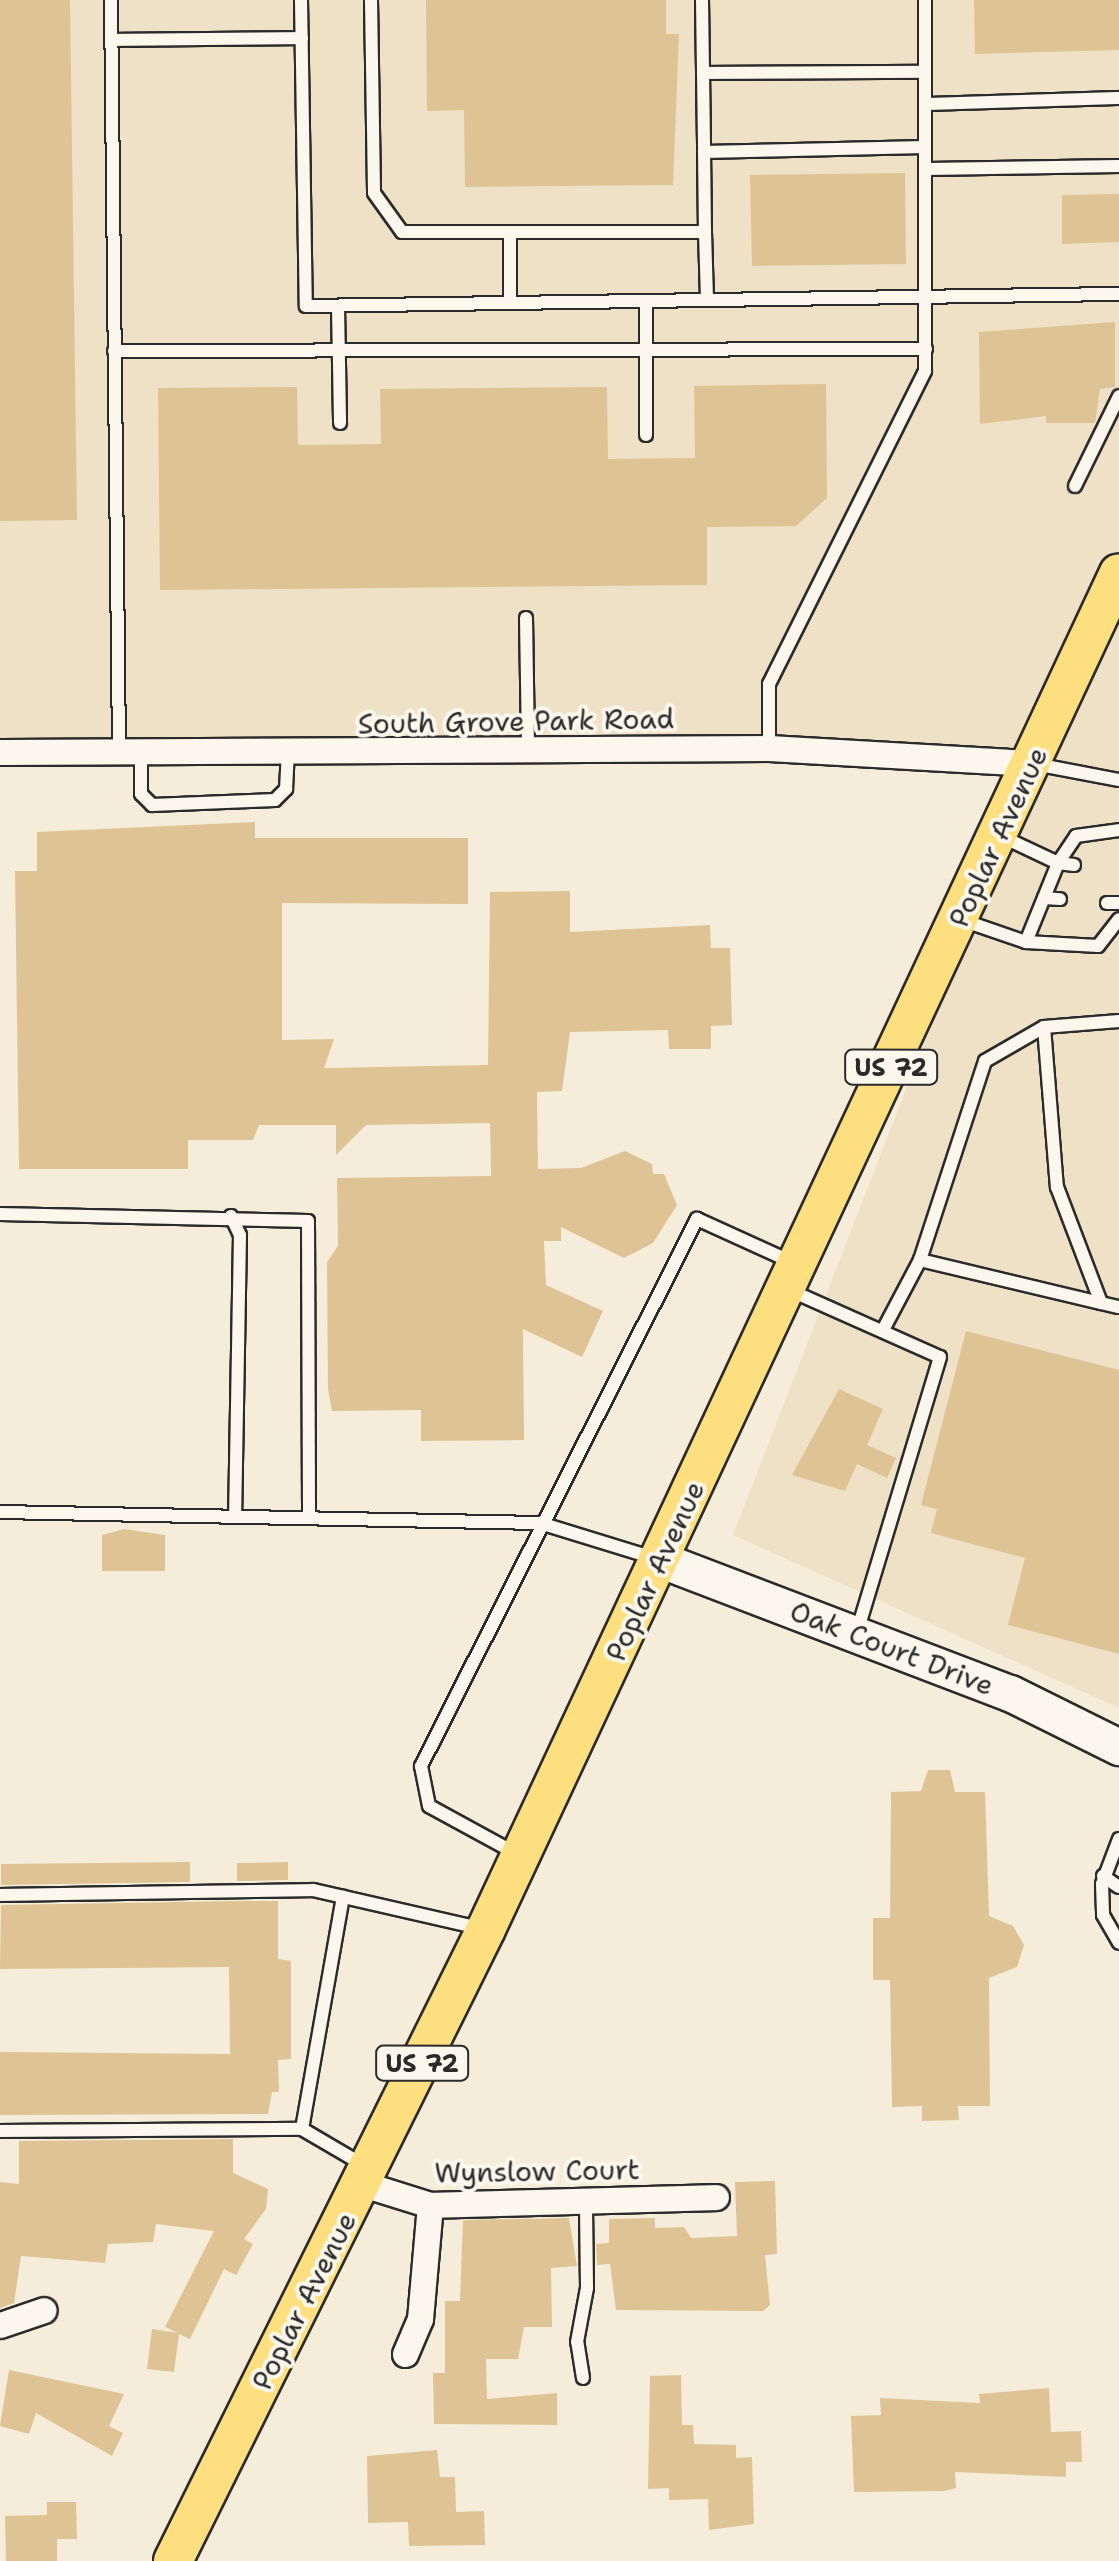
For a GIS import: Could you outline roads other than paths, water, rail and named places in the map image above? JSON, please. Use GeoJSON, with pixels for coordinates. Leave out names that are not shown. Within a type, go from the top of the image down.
{"type":"FeatureCollection","features":[{"type":"Feature","properties":{"kind":"main road","name":"Poplar Avenue"},"geometry":{"type":"LineString","coordinates":[[174,2561],[367,2176],[661,1560],[1033,764],[1110,619],[1119,573]]}},
{"type":"Feature","properties":{"kind":"street","name":"South Grove Park Road"},"geometry":{"type":"LineString","coordinates":[[0,752],[130,755],[770,748],[1033,764]]}},
{"type":"Feature","properties":{"kind":"street","name":"Oak Court Drive"},"geometry":{"type":"LineString","coordinates":[[661,1560],[1010,1694],[1119,1748]]}},
{"type":"Feature","properties":{"kind":"street","name":"Wynslow Court"},"geometry":{"type":"LineString","coordinates":[[367,2176],[430,2206],[716,2197]]}},
{"type":"Feature","properties":{"kind":"street"},"geometry":{"type":"LineString","coordinates":[[404,2354],[421,2311],[430,2206]]}},
{"type":"Feature","properties":{"kind":"street"},"geometry":{"type":"LineString","coordinates":[[0,2325],[44,2310]]}},
{"type":"Feature","properties":{"kind":"lane"},"geometry":{"type":"LineString","coordinates":[[111,0],[114,351],[130,755],[141,794],[152,805],[276,800],[286,790],[288,754]]}},
{"type":"Feature","properties":{"kind":"lane"},"geometry":{"type":"LineString","coordinates":[[301,0],[306,306],[1119,294]]}},
{"type":"Feature","properties":{"kind":"lane"},"geometry":{"type":"LineString","coordinates":[[371,0],[374,192],[402,232],[705,232]]}},
{"type":"Feature","properties":{"kind":"lane"},"geometry":{"type":"LineString","coordinates":[[702,0],[707,300]]}},
{"type":"Feature","properties":{"kind":"lane"},"geometry":{"type":"LineString","coordinates":[[770,748],[769,684],[925,371],[925,0]]}},
{"type":"Feature","properties":{"kind":"lane"},"geometry":{"type":"LineString","coordinates":[[111,40],[302,38]]}},
{"type":"Feature","properties":{"kind":"lane"},"geometry":{"type":"LineString","coordinates":[[703,74],[926,72]]}},
{"type":"Feature","properties":{"kind":"lane"},"geometry":{"type":"LineString","coordinates":[[926,104],[1119,98]]}},
{"type":"Feature","properties":{"kind":"lane"},"geometry":{"type":"LineString","coordinates":[[704,152],[926,147]]}},
{"type":"Feature","properties":{"kind":"lane"},"geometry":{"type":"LineString","coordinates":[[927,169],[1119,166]]}},
{"type":"Feature","properties":{"kind":"lane"},"geometry":{"type":"LineString","coordinates":[[510,232],[510,303]]}},
{"type":"Feature","properties":{"kind":"lane"},"geometry":{"type":"LineString","coordinates":[[646,301],[646,435]]}},
{"type":"Feature","properties":{"kind":"lane"},"geometry":{"type":"LineString","coordinates":[[338,306],[340,423]]}},
{"type":"Feature","properties":{"kind":"lane"},"geometry":{"type":"LineString","coordinates":[[114,351],[926,349]]}},
{"type":"Feature","properties":{"kind":"lane"},"geometry":{"type":"LineString","coordinates":[[1075,486],[1119,396]]}},
{"type":"Feature","properties":{"kind":"lane"},"geometry":{"type":"LineString","coordinates":[[526,618],[528,752]]}},
{"type":"Feature","properties":{"kind":"lane"},"geometry":{"type":"LineString","coordinates":[[1033,764],[1119,780]]}},
{"type":"Feature","properties":{"kind":"lane"},"geometry":{"type":"LineString","coordinates":[[1026,942],[1058,863],[1076,836],[1119,830]]}},
{"type":"Feature","properties":{"kind":"lane"},"geometry":{"type":"LineString","coordinates":[[1000,835],[1058,863],[1074,865]]}},
{"type":"Feature","properties":{"kind":"lane"},"geometry":{"type":"LineString","coordinates":[[1044,898],[1060,899]]}},
{"type":"Feature","properties":{"kind":"lane"},"geometry":{"type":"LineString","coordinates":[[960,919],[1026,942],[1098,946],[1119,919]]}},
{"type":"Feature","properties":{"kind":"lane"},"geometry":{"type":"LineString","coordinates":[[883,1330],[920,1260],[985,1061],[1044,1026],[1119,1021]]}},
{"type":"Feature","properties":{"kind":"lane"},"geometry":{"type":"LineString","coordinates":[[1044,1026],[1057,1187],[1101,1303]]}},
{"type":"Feature","properties":{"kind":"lane"},"geometry":{"type":"LineString","coordinates":[[0,1214],[231,1216],[308,1222],[308,1518]]}},
{"type":"Feature","properties":{"kind":"lane"},"geometry":{"type":"LineString","coordinates":[[231,1216],[240,1235],[234,1516]]}},
{"type":"Feature","properties":{"kind":"lane"},"geometry":{"type":"LineString","coordinates":[[520,1856],[429,1806],[420,1777],[540,1523],[697,1219],[883,1330],[940,1357],[856,1635]]}},
{"type":"Feature","properties":{"kind":"lane"},"geometry":{"type":"LineString","coordinates":[[920,1260],[1119,1306]]}},
{"type":"Feature","properties":{"kind":"lane"},"geometry":{"type":"LineString","coordinates":[[0,1512],[540,1523],[661,1560]]}},
{"type":"Feature","properties":{"kind":"lane"},"geometry":{"type":"LineString","coordinates":[[1119,1839],[1103,1876],[1103,1915],[1119,1943]]}},
{"type":"Feature","properties":{"kind":"lane"},"geometry":{"type":"LineString","coordinates":[[1103,1876],[1119,1887]]}},
{"type":"Feature","properties":{"kind":"lane"},"geometry":{"type":"LineString","coordinates":[[0,1895],[313,1890],[486,1929]]}},
{"type":"Feature","properties":{"kind":"lane"},"geometry":{"type":"LineString","coordinates":[[302,2129],[343,1897]]}},
{"type":"Feature","properties":{"kind":"lane"},"geometry":{"type":"LineString","coordinates":[[0,2131],[302,2129],[367,2176]]}},
{"type":"Feature","properties":{"kind":"lane"},"geometry":{"type":"LineString","coordinates":[[583,2378],[577,2342],[587,2288],[586,2201]]}}]}
